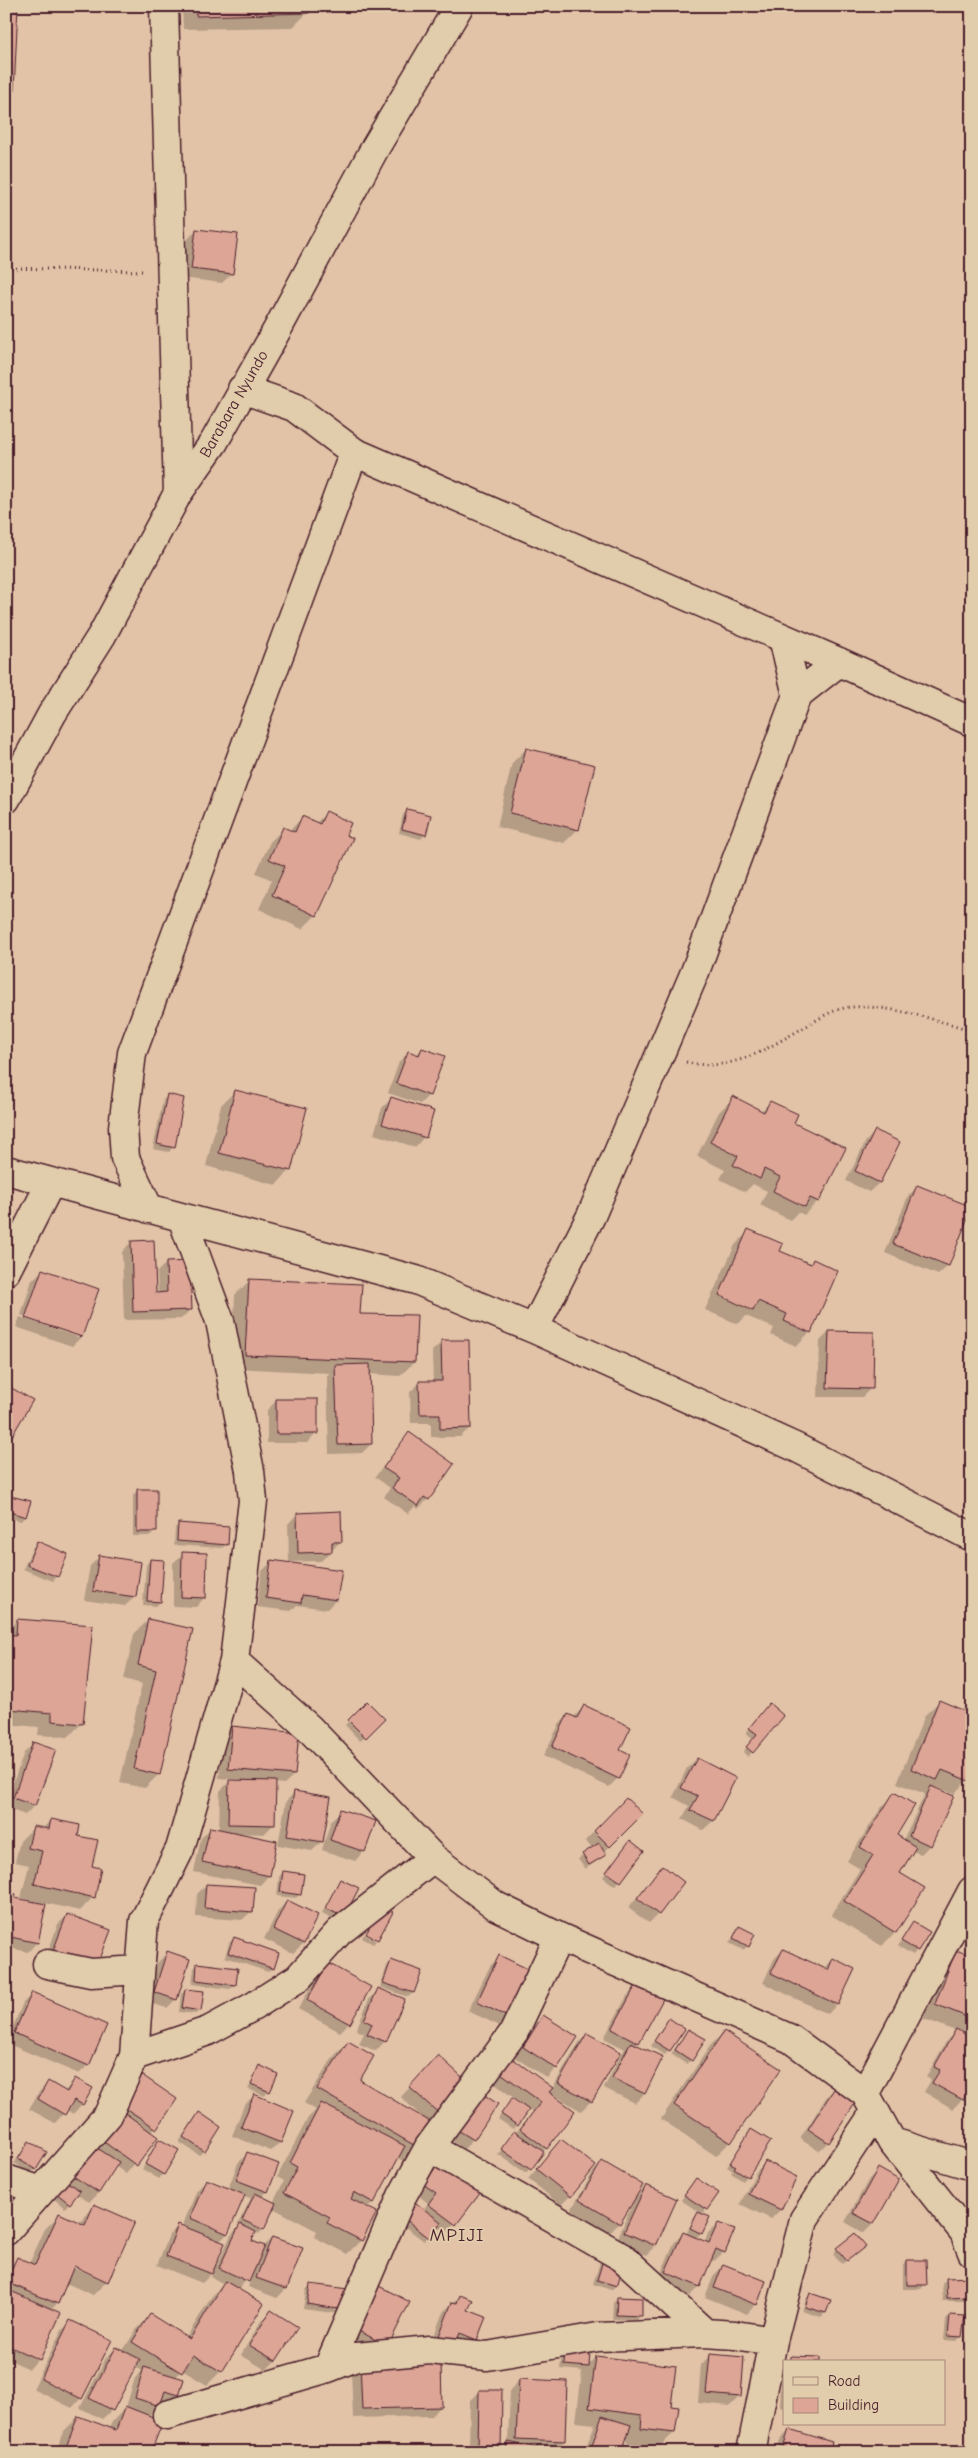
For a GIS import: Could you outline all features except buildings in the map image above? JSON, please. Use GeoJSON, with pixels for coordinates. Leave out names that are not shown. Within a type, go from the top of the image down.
{"type":"FeatureCollection","features":[{"type":"Feature","properties":{"kind":"street"},"geometry":{"type":"LineString","coordinates":[[164,6],[170,272],[176,369],[178,493]]}},
{"type":"Feature","properties":{"kind":"street","name":"Barabara Nyundo"},"geometry":{"type":"LineString","coordinates":[[6,799],[14,771],[102,635],[178,493],[214,442],[375,148],[459,6]]}},
{"type":"Feature","properties":{"kind":"street"},"geometry":{"type":"LineString","coordinates":[[242,389],[294,407],[354,452],[839,662],[972,722]]}},
{"type":"Feature","properties":{"kind":"street"},"geometry":{"type":"LineString","coordinates":[[149,1209],[125,1158],[123,1127],[132,1053],[354,452]]}},
{"type":"Feature","properties":{"kind":"street"},"geometry":{"type":"LineString","coordinates":[[534,1329],[591,1216],[695,972],[796,694],[783,638]]}},
{"type":"Feature","properties":{"kind":"street"},"geometry":{"type":"LineString","coordinates":[[796,694],[839,662]]}},
{"type":"Feature","properties":{"kind":"street"},"geometry":{"type":"LineString","coordinates":[[6,1170],[416,1280],[534,1329],[795,1447],[972,1537]]}},
{"type":"Feature","properties":{"kind":"street"},"geometry":{"type":"LineString","coordinates":[[6,1271],[51,1182]]}},
{"type":"Feature","properties":{"kind":"street"},"geometry":{"type":"LineString","coordinates":[[6,2231],[108,2115],[134,2056],[144,1921],[180,1849],[234,1661],[252,1501],[250,1472],[220,1321],[182,1218]]}},
{"type":"Feature","properties":{"kind":"street"},"geometry":{"type":"LineString","coordinates":[[234,1661],[309,1728],[433,1858],[496,1906],[559,1937],[791,2039],[870,2103],[892,2142],[964,2232],[972,2252]]}},
{"type":"Feature","properties":{"kind":"street"},"geometry":{"type":"LineString","coordinates":[[134,2056],[208,2032],[298,1978],[339,1932],[433,1858]]}},
{"type":"Feature","properties":{"kind":"street"},"geometry":{"type":"LineString","coordinates":[[751,2452],[773,2342],[804,2219],[870,2103],[972,1891]]}},
{"type":"Feature","properties":{"kind":"street"},"geometry":{"type":"LineString","coordinates":[[328,2368],[402,2196],[428,2147],[514,2032],[559,1937]]}},
{"type":"Feature","properties":{"kind":"street"},"geometry":{"type":"LineString","coordinates":[[47,1964],[91,1974],[140,1970]]}},
{"type":"Feature","properties":{"kind":"street"},"geometry":{"type":"LineString","coordinates":[[892,2142],[972,2166]]}},
{"type":"Feature","properties":{"kind":"street"},"geometry":{"type":"LineString","coordinates":[[428,2147],[622,2257],[705,2333]]}},
{"type":"Feature","properties":{"kind":"street"},"geometry":{"type":"LineString","coordinates":[[6,2178],[40,2191]]}},
{"type":"Feature","properties":{"kind":"street"},"geometry":{"type":"LineString","coordinates":[[167,2415],[328,2368],[356,2357],[430,2350],[486,2356],[598,2337],[705,2333],[735,2335],[773,2342]]}},
{"type":"Feature","properties":{"kind":"path"},"geometry":{"type":"LineString","coordinates":[[6,268],[170,272]]}},
{"type":"Feature","properties":{"kind":"path"},"geometry":{"type":"LineString","coordinates":[[659,1055],[704,1066],[749,1058],[830,1012],[852,1007],[899,1010],[972,1030]]}},
{"type":"Feature","properties":{"kind":"district","name":"MPIJI"},"geometry":{"type":"Point","coordinates":[457,2235]}}]}
